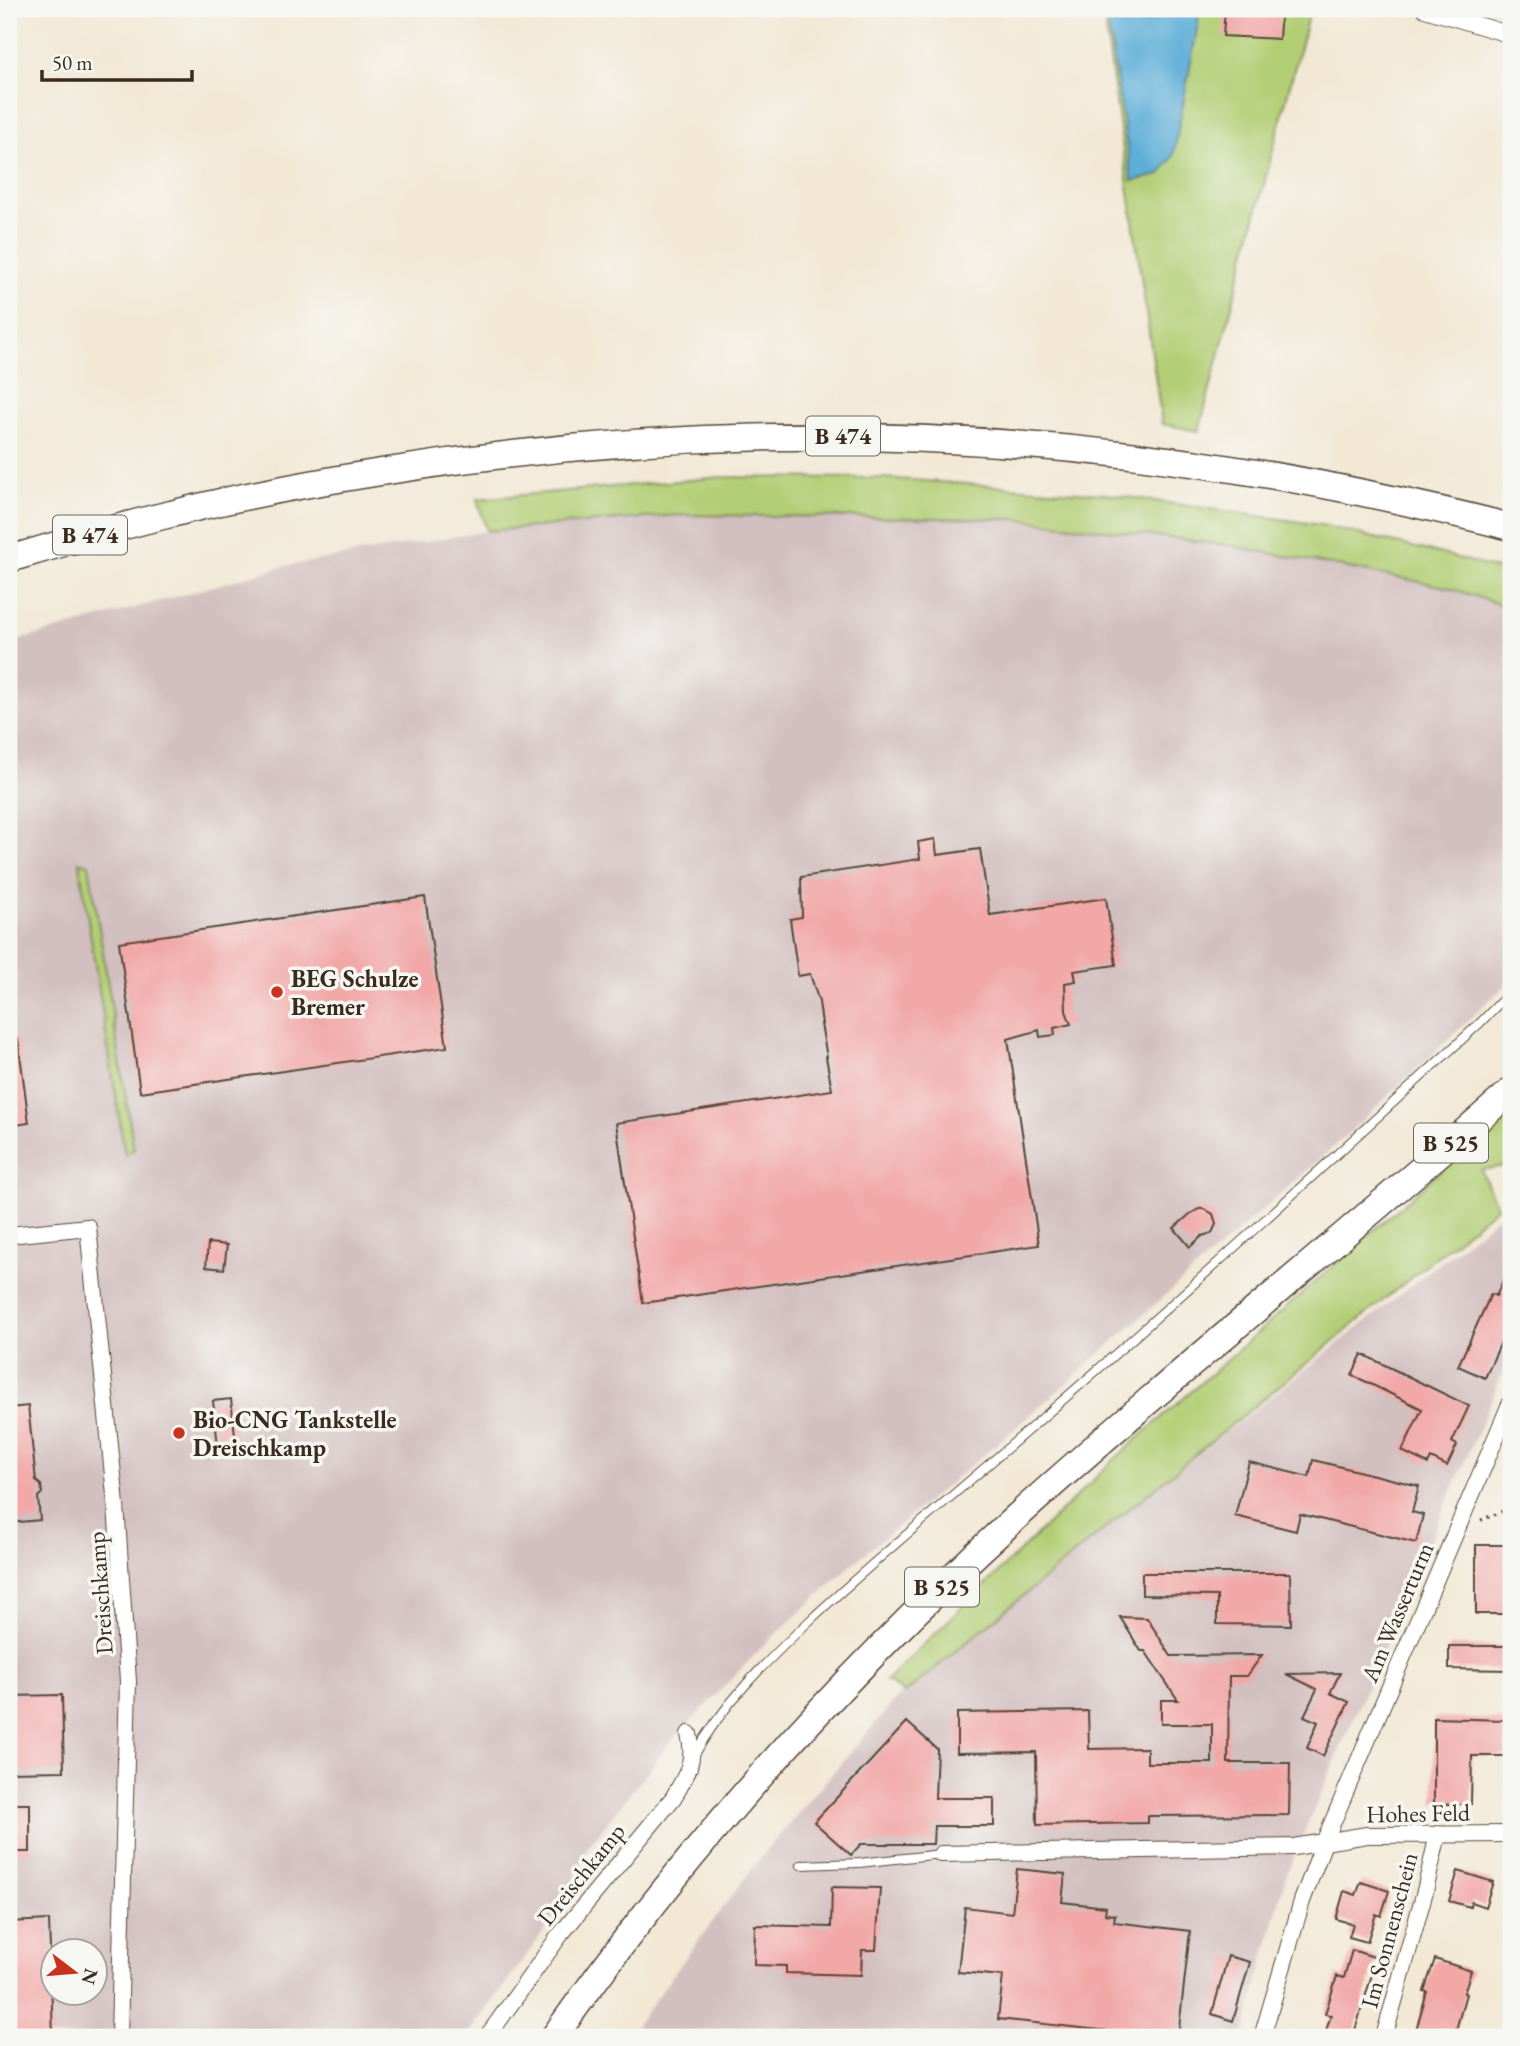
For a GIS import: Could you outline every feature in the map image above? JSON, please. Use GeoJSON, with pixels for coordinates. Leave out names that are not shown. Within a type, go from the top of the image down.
{"type":"FeatureCollection","features":[{"type":"Feature","properties":{"kind":"main road","name":"B 474"},"geometry":{"type":"LineString","coordinates":[[9,559],[173,513],[338,479],[535,450],[710,438],[851,436],[933,439],[1108,453],[1256,472],[1398,500],[1511,527]]}},
{"type":"Feature","properties":{"kind":"main road","name":"B 525"},"geometry":{"type":"LineString","coordinates":[[554,2037],[623,1943],[718,1823],[850,1679],[929,1600],[1011,1521],[1101,1442],[1391,1196],[1511,1090]]}},
{"type":"Feature","properties":{"kind":"street"},"geometry":{"type":"LineString","coordinates":[[1425,9],[1511,35]]}},
{"type":"Feature","properties":{"kind":"street","name":"Dreischkamp"},"geometry":{"type":"LineString","coordinates":[[9,1235],[88,1227],[116,1506],[128,1681],[119,2037]]}},
{"type":"Feature","properties":{"kind":"street","name":"Am Wasserturm"},"geometry":{"type":"LineString","coordinates":[[1262,2037],[1302,1901],[1325,1840],[1511,1402]]}},
{"type":"Feature","properties":{"kind":"street","name":"Dreischkamp"},"geometry":{"type":"LineString","coordinates":[[487,2037],[560,1936],[673,1798],[691,1761],[693,1748],[689,1734]]}},
{"type":"Feature","properties":{"kind":"street","name":"Hohes Feld"},"geometry":{"type":"LineString","coordinates":[[1325,1840],[1367,1835],[1511,1834]]}},
{"type":"Feature","properties":{"kind":"street","name":"Im Sonnenschein"},"geometry":{"type":"LineString","coordinates":[[1384,2037],[1438,1835]]}},
{"type":"Feature","properties":{"kind":"street"},"geometry":{"type":"LineString","coordinates":[[941,1854],[1294,1847],[1325,1840]]}},
{"type":"Feature","properties":{"kind":"lane"},"geometry":{"type":"LineString","coordinates":[[691,1761],[705,1735],[747,1683],[856,1576],[1020,1438],[1217,1263],[1480,1023],[1511,991]]}},
{"type":"Feature","properties":{"kind":"lane"},"geometry":{"type":"LineString","coordinates":[[801,1865],[859,1863],[941,1854]]}},
{"type":"Feature","properties":{"kind":"path"},"geometry":{"type":"LineString","coordinates":[[1456,1530],[1511,1508]]}},
{"type":"Feature","properties":{"kind":"shaded area"},"geometry":{"type":"Polygon","coordinates":[[[680,515],[1016,519],[1227,545],[1447,587],[1511,608],[1511,980],[1348,1134],[1010,1433],[851,1565],[763,1646],[670,1743],[587,1848],[568,1898],[467,2037],[9,2037],[9,643],[286,566],[487,531],[680,515]]]}},
{"type":"Feature","properties":{"kind":"shaded area"},"geometry":{"type":"Polygon","coordinates":[[[1504,1212],[1511,1247],[1511,1354],[1287,1872],[1243,2037],[627,2037],[759,1859],[909,1684],[1504,1212]]]}},
{"type":"Feature","properties":{"kind":"green space"},"geometry":{"type":"Polygon","coordinates":[[[1103,9],[1310,9],[1199,431],[1162,424],[1103,9]]]}},
{"type":"Feature","properties":{"kind":"green space"},"geometry":{"type":"Polygon","coordinates":[[[722,477],[883,478],[1107,494],[1321,525],[1511,573],[1511,608],[1447,587],[1227,545],[1016,519],[680,515],[487,531],[477,499],[722,477]]]}},
{"type":"Feature","properties":{"kind":"green space"},"geometry":{"type":"Polygon","coordinates":[[[79,862],[89,864],[134,1150],[125,1155],[79,862]]]}},
{"type":"Feature","properties":{"kind":"green space"},"geometry":{"type":"Polygon","coordinates":[[[1511,1109],[1511,1165],[1481,1170],[1497,1207],[905,1693],[886,1681],[1116,1458],[1511,1109]]]}},
{"type":"Feature","properties":{"kind":"water"},"geometry":{"type":"Polygon","coordinates":[[[1106,9],[1198,9],[1198,24],[1173,157],[1159,175],[1132,181],[1106,9]]]}},
{"type":"Feature","properties":{"kind":"building"},"geometry":{"type":"Polygon","coordinates":[[[1225,9],[1281,9],[1279,39],[1223,36],[1225,9]]]}},
{"type":"Feature","properties":{"kind":"building"},"geometry":{"type":"Polygon","coordinates":[[[935,839],[937,855],[980,849],[990,915],[1106,898],[1116,965],[1074,971],[1076,981],[1065,983],[1066,1011],[1071,1024],[1054,1028],[1055,1035],[1040,1037],[1039,1030],[1008,1039],[1039,1245],[643,1303],[616,1123],[832,1090],[819,1002],[810,974],[798,976],[790,919],[802,917],[801,877],[920,859],[918,842],[935,839]]]}},
{"type":"Feature","properties":{"kind":"building"},"geometry":{"type":"Polygon","coordinates":[[[425,897],[447,1047],[140,1092],[119,942],[425,897]]]}},
{"type":"Feature","properties":{"kind":"building"},"geometry":{"type":"Polygon","coordinates":[[[9,1039],[18,1039],[29,1123],[9,1126],[9,1039]]]}},
{"type":"Feature","properties":{"kind":"building"},"geometry":{"type":"Polygon","coordinates":[[[1199,1209],[1213,1214],[1216,1224],[1212,1233],[1202,1236],[1190,1247],[1174,1228],[1199,1209]]]}},
{"type":"Feature","properties":{"kind":"building"},"geometry":{"type":"Polygon","coordinates":[[[208,1243],[227,1245],[224,1269],[206,1267],[208,1243]]]}},
{"type":"Feature","properties":{"kind":"building"},"geometry":{"type":"Polygon","coordinates":[[[1511,1263],[1511,1320],[1485,1378],[1458,1366],[1491,1294],[1496,1296],[1511,1263]]]}},
{"type":"Feature","properties":{"kind":"building"},"geometry":{"type":"Polygon","coordinates":[[[1362,1354],[1469,1406],[1452,1442],[1457,1445],[1447,1466],[1431,1458],[1428,1464],[1402,1451],[1422,1409],[1352,1375],[1362,1354]]]}},
{"type":"Feature","properties":{"kind":"building"},"geometry":{"type":"Polygon","coordinates":[[[231,1399],[237,1453],[219,1455],[213,1401],[231,1399]]]}},
{"type":"Feature","properties":{"kind":"building"},"geometry":{"type":"Polygon","coordinates":[[[28,1406],[36,1481],[41,1485],[42,1493],[38,1497],[40,1520],[9,1523],[9,1408],[28,1406]]]}},
{"type":"Feature","properties":{"kind":"building"},"geometry":{"type":"Polygon","coordinates":[[[1313,1460],[1419,1486],[1412,1512],[1423,1515],[1416,1543],[1300,1514],[1296,1531],[1235,1516],[1249,1462],[1309,1477],[1313,1460]]]}},
{"type":"Feature","properties":{"kind":"building"},"geometry":{"type":"Polygon","coordinates":[[[1476,1545],[1511,1545],[1511,1614],[1476,1614],[1476,1545]]]}},
{"type":"Feature","properties":{"kind":"building"},"geometry":{"type":"Polygon","coordinates":[[[1142,1573],[1290,1573],[1291,1625],[1217,1624],[1217,1596],[1142,1595],[1142,1573]]]}},
{"type":"Feature","properties":{"kind":"building"},"geometry":{"type":"Polygon","coordinates":[[[1120,1617],[1147,1618],[1171,1656],[1262,1655],[1247,1676],[1229,1676],[1228,1763],[1290,1763],[1289,1815],[1148,1816],[1148,1823],[1037,1825],[1036,1752],[957,1753],[957,1713],[1088,1711],[1089,1749],[1147,1748],[1147,1763],[1212,1763],[1212,1724],[1161,1724],[1161,1700],[1178,1700],[1145,1651],[1141,1651],[1120,1617]]]}},
{"type":"Feature","properties":{"kind":"building"},"geometry":{"type":"Polygon","coordinates":[[[1449,1646],[1511,1646],[1511,1670],[1449,1669],[1449,1646]]]}},
{"type":"Feature","properties":{"kind":"building"},"geometry":{"type":"Polygon","coordinates":[[[1340,1673],[1330,1693],[1349,1702],[1323,1756],[1307,1748],[1318,1722],[1304,1716],[1317,1689],[1286,1674],[1340,1673]]]}},
{"type":"Feature","properties":{"kind":"building"},"geometry":{"type":"Polygon","coordinates":[[[62,1695],[64,1771],[9,1772],[9,1696],[62,1695]]]}},
{"type":"Feature","properties":{"kind":"building"},"geometry":{"type":"Polygon","coordinates":[[[1434,1718],[1506,1720],[1506,1756],[1472,1756],[1471,1804],[1434,1804],[1434,1718]]]}},
{"type":"Feature","properties":{"kind":"building"},"geometry":{"type":"Polygon","coordinates":[[[907,1722],[937,1749],[935,1798],[994,1798],[994,1826],[934,1826],[933,1844],[861,1844],[851,1855],[814,1822],[907,1722]]]}},
{"type":"Feature","properties":{"kind":"building"},"geometry":{"type":"Polygon","coordinates":[[[9,1804],[30,1804],[30,1852],[9,1852],[9,1804]]]}},
{"type":"Feature","properties":{"kind":"building"},"geometry":{"type":"Polygon","coordinates":[[[1017,1869],[1065,1874],[1062,1902],[1106,1907],[1105,1914],[1115,1915],[1114,1922],[1190,1931],[1178,2037],[998,2019],[1003,1976],[958,1972],[965,1907],[1012,1913],[1017,1869]]]}},
{"type":"Feature","properties":{"kind":"building"},"geometry":{"type":"Polygon","coordinates":[[[1458,1871],[1493,1882],[1485,1907],[1471,1902],[1470,1907],[1449,1901],[1458,1871]]]}},
{"type":"Feature","properties":{"kind":"building"},"geometry":{"type":"Polygon","coordinates":[[[1361,1882],[1389,1891],[1381,1916],[1376,1914],[1367,1942],[1349,1937],[1353,1924],[1336,1919],[1344,1891],[1356,1895],[1361,1882]]]}},
{"type":"Feature","properties":{"kind":"building"},"geometry":{"type":"Polygon","coordinates":[[[832,1887],[880,1888],[876,1950],[862,1950],[861,1975],[786,1973],[786,1966],[754,1965],[755,1925],[831,1927],[832,1887]]]}},
{"type":"Feature","properties":{"kind":"building"},"geometry":{"type":"Polygon","coordinates":[[[49,1920],[50,1938],[38,1938],[38,2008],[52,2008],[53,2037],[9,2037],[9,1922],[49,1920]]]}},
{"type":"Feature","properties":{"kind":"building"},"geometry":{"type":"Polygon","coordinates":[[[1352,1950],[1377,1958],[1353,2037],[1324,2037],[1331,2015],[1325,2014],[1337,1976],[1344,1978],[1352,1950]]]}},
{"type":"Feature","properties":{"kind":"building"},"geometry":{"type":"Polygon","coordinates":[[[1228,1956],[1250,1962],[1233,2021],[1212,2014],[1228,1956]]]}},
{"type":"Feature","properties":{"kind":"building"},"geometry":{"type":"Polygon","coordinates":[[[1435,1959],[1471,1971],[1464,1993],[1466,1994],[1454,2037],[1414,2037],[1427,1992],[1424,1991],[1435,1959]]]}},
{"type":"Feature","properties":{"kind":"place","name":"BEG Schulze Bremer"},"geometry":{"type":"Point","coordinates":[277,992]}},
{"type":"Feature","properties":{"kind":"place","name":"Bio-CNG Tankstelle Dreischkamp"},"geometry":{"type":"Point","coordinates":[179,1433]}}]}
